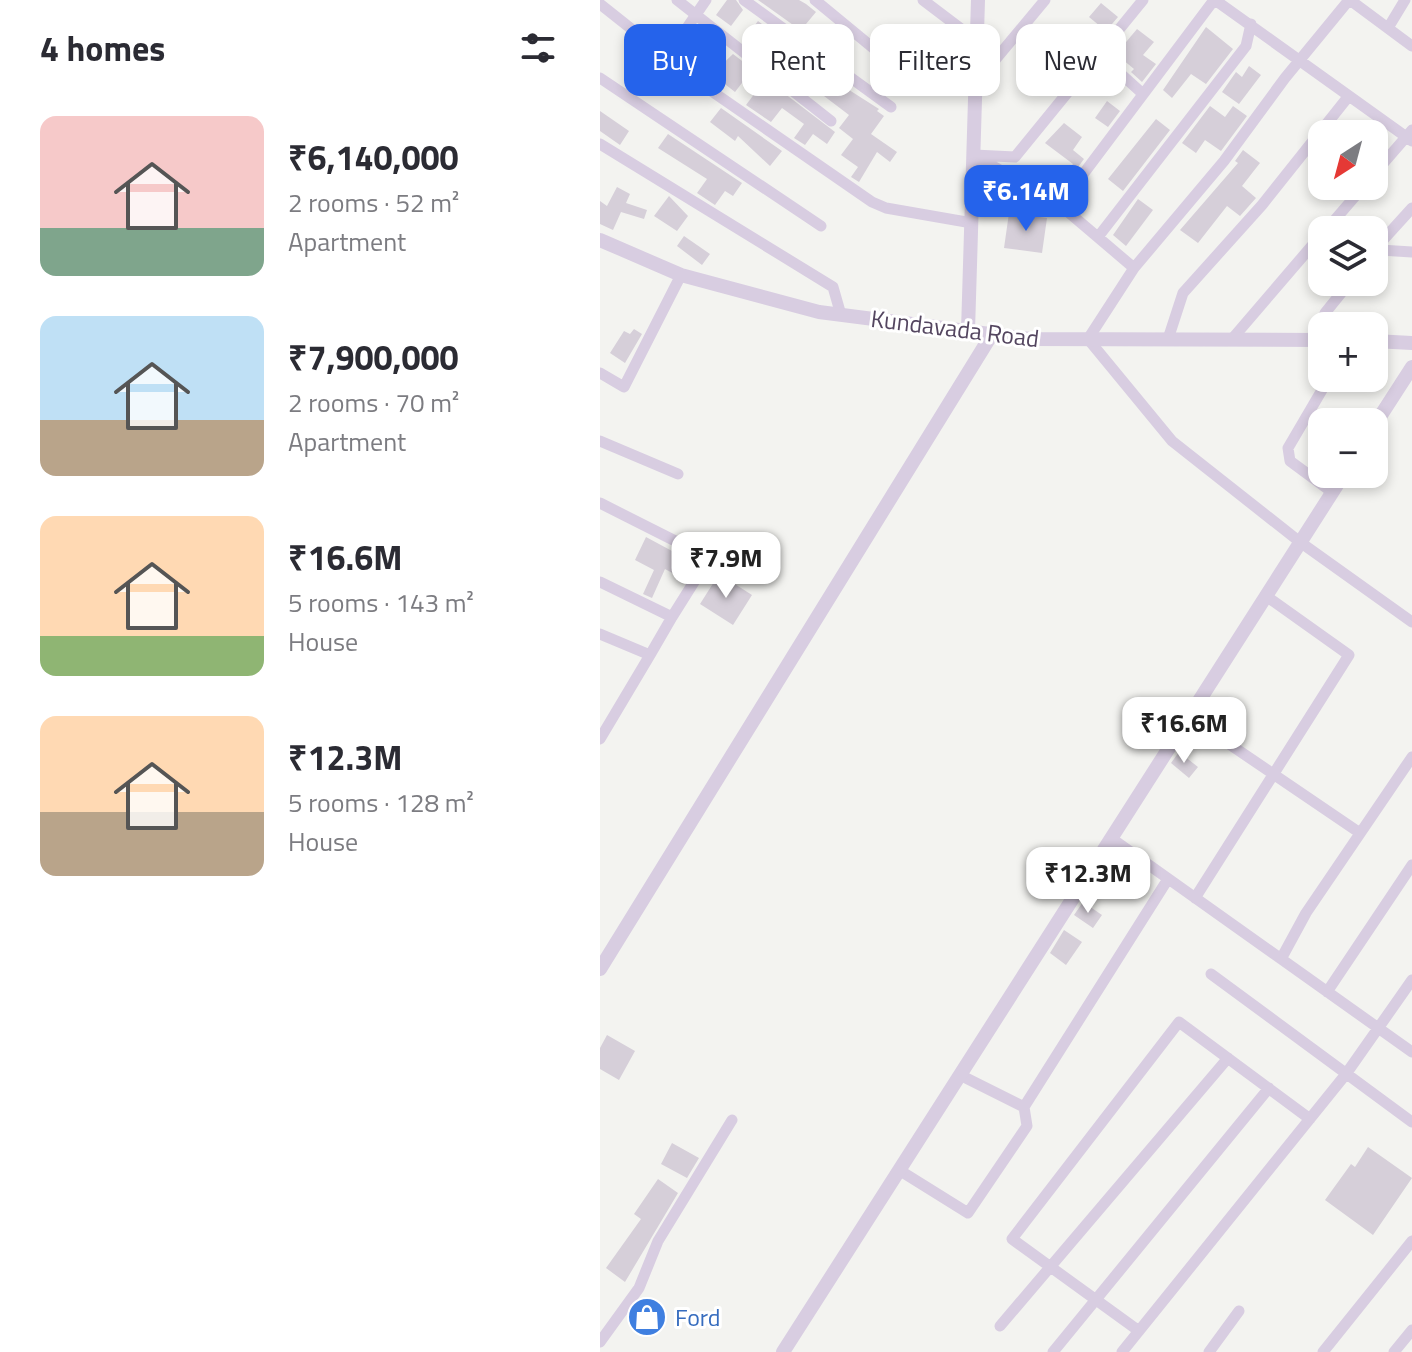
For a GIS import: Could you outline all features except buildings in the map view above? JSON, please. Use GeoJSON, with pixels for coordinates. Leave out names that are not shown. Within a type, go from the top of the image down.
{"type":"FeatureCollection","features":[{"type":"Feature","properties":{"kind":"street"},"geometry":{"type":"LineString","coordinates":[[677,0],[831,121]]}},
{"type":"Feature","properties":{"kind":"street"},"geometry":{"type":"LineString","coordinates":[[690,24],[706,0]]}},
{"type":"Feature","properties":{"kind":"street"},"geometry":{"type":"LineString","coordinates":[[744,0],[891,107]]}},
{"type":"Feature","properties":{"kind":"street"},"geometry":{"type":"LineString","coordinates":[[815,0],[870,45]]}},
{"type":"Feature","properties":{"kind":"street"},"geometry":{"type":"LineString","coordinates":[[923,0],[955,24]]}},
{"type":"Feature","properties":{"kind":"street"},"geometry":{"type":"LineString","coordinates":[[977,24],[978,0]]}},
{"type":"Feature","properties":{"kind":"street"},"geometry":{"type":"LineString","coordinates":[[1000,54],[1045,0]]}},
{"type":"Feature","properties":{"kind":"street"},"geometry":{"type":"LineString","coordinates":[[1124,24],[1143,0]]}},
{"type":"Feature","properties":{"kind":"street"},"geometry":{"type":"LineString","coordinates":[[1060,205],[1214,0],[1303,60],[1348,97],[1410,136],[1388,159]]}},
{"type":"Feature","properties":{"kind":"street"},"geometry":{"type":"LineString","coordinates":[[1412,46],[1349,0],[1303,60],[1285,78],[1224,161],[1134,268],[1088,339],[1172,441],[1300,542],[1412,622]]}},
{"type":"Feature","properties":{"kind":"street"},"geometry":{"type":"LineString","coordinates":[[1388,28],[1405,0]]}},
{"type":"Feature","properties":{"kind":"street"},"geometry":{"type":"LineString","coordinates":[[600,4],[625,24]]}},
{"type":"Feature","properties":{"kind":"street"},"geometry":{"type":"LineString","coordinates":[[1098,237],[1246,46],[1251,24]]}},
{"type":"Feature","properties":{"kind":"street"},"geometry":{"type":"LineString","coordinates":[[600,78],[821,226]]}},
{"type":"Feature","properties":{"kind":"street"},"geometry":{"type":"LineString","coordinates":[[1126,79],[1143,94]]}},
{"type":"Feature","properties":{"kind":"street"},"geometry":{"type":"LineString","coordinates":[[722,96],[872,202],[886,208],[972,223]]}},
{"type":"Feature","properties":{"kind":"street"},"geometry":{"type":"LineString","coordinates":[[968,331],[975,96]]}},
{"type":"Feature","properties":{"kind":"street"},"geometry":{"type":"LineString","coordinates":[[974,155],[1015,157],[1066,96]]}},
{"type":"Feature","properties":{"kind":"street"},"geometry":{"type":"LineString","coordinates":[[1168,339],[1183,293],[1262,205],[1348,97]]}},
{"type":"Feature","properties":{"kind":"street"},"geometry":{"type":"LineString","coordinates":[[600,144],[833,287],[841,315]]}},
{"type":"Feature","properties":{"kind":"street"},"geometry":{"type":"LineString","coordinates":[[974,155],[1060,205],[1134,268]]}},
{"type":"Feature","properties":{"kind":"street"},"geometry":{"type":"LineString","coordinates":[[1338,216],[1352,200]]}},
{"type":"Feature","properties":{"kind":"street"},"geometry":{"type":"LineString","coordinates":[[1388,234],[1412,208]]}},
{"type":"Feature","properties":{"kind":"street","name":"Kundavada Road"},"geometry":{"type":"LineString","coordinates":[[600,240],[681,275],[841,315],[1030,339],[1232,339],[1308,335]]}},
{"type":"Feature","properties":{"kind":"street"},"geometry":{"type":"LineString","coordinates":[[1232,339],[1308,251]]}},
{"type":"Feature","properties":{"kind":"street"},"geometry":{"type":"LineString","coordinates":[[1388,252],[1412,252]]}},
{"type":"Feature","properties":{"kind":"street"},"geometry":{"type":"LineString","coordinates":[[600,373],[624,387],[681,275]]}},
{"type":"Feature","properties":{"kind":"street"},"geometry":{"type":"LineString","coordinates":[[1326,312],[1339,296]]}},
{"type":"Feature","properties":{"kind":"street"},"geometry":{"type":"LineString","coordinates":[[600,969],[992,334]]}},
{"type":"Feature","properties":{"kind":"street"},"geometry":{"type":"LineString","coordinates":[[1388,342],[1412,343]]}},
{"type":"Feature","properties":{"kind":"street"},"geometry":{"type":"LineString","coordinates":[[1386,408],[1412,367]]}},
{"type":"Feature","properties":{"kind":"street"},"geometry":{"type":"LineString","coordinates":[[1321,392],[1288,448],[1290,461],[1332,492]]}},
{"type":"Feature","properties":{"kind":"street"},"geometry":{"type":"LineString","coordinates":[[600,441],[678,474]]}},
{"type":"Feature","properties":{"kind":"street"},"geometry":{"type":"LineString","coordinates":[[783,1352],[1335,488]]}},
{"type":"Feature","properties":{"kind":"street"},"geometry":{"type":"LineString","coordinates":[[600,503],[709,558],[650,655],[606,718],[600,739]]}},
{"type":"Feature","properties":{"kind":"street"},"geometry":{"type":"LineString","coordinates":[[600,582],[672,617]]}},
{"type":"Feature","properties":{"kind":"street"},"geometry":{"type":"LineString","coordinates":[[1195,898],[1349,655],[1266,596]]}},
{"type":"Feature","properties":{"kind":"street"},"geometry":{"type":"LineString","coordinates":[[600,634],[650,655]]}},
{"type":"Feature","properties":{"kind":"street"},"geometry":{"type":"LineString","coordinates":[[1188,716],[1360,833]]}},
{"type":"Feature","properties":{"kind":"street"},"geometry":{"type":"LineString","coordinates":[[1281,959],[1306,913],[1412,757]]}},
{"type":"Feature","properties":{"kind":"street"},"geometry":{"type":"LineString","coordinates":[[1111,838],[1381,1027],[1412,1052]]}},
{"type":"Feature","properties":{"kind":"street"},"geometry":{"type":"LineString","coordinates":[[1327,992],[1412,865]]}},
{"type":"Feature","properties":{"kind":"street"},"geometry":{"type":"LineString","coordinates":[[899,1170],[968,1213],[1027,1126],[1024,1107],[1168,879]]}},
{"type":"Feature","properties":{"kind":"street"},"geometry":{"type":"LineString","coordinates":[[1211,974],[1412,1122]]}},
{"type":"Feature","properties":{"kind":"street"},"geometry":{"type":"LineString","coordinates":[[1122,1352],[1346,1074],[1412,980]]}},
{"type":"Feature","properties":{"kind":"street"},"geometry":{"type":"LineString","coordinates":[[1139,1331],[1012,1239],[1179,1022],[1310,1119]]}},
{"type":"Feature","properties":{"kind":"street"},"geometry":{"type":"LineString","coordinates":[[1000,1326],[1228,1058]]}},
{"type":"Feature","properties":{"kind":"street"},"geometry":{"type":"LineString","coordinates":[[960,1075],[1024,1107]]}},
{"type":"Feature","properties":{"kind":"street"},"geometry":{"type":"LineString","coordinates":[[1053,1352],[1269,1088]]}},
{"type":"Feature","properties":{"kind":"street"},"geometry":{"type":"LineString","coordinates":[[600,1342],[639,1288],[658,1241],[732,1120]]}},
{"type":"Feature","properties":{"kind":"street"},"geometry":{"type":"LineString","coordinates":[[1323,1352],[1412,1241]]}},
{"type":"Feature","properties":{"kind":"street"},"geometry":{"type":"LineString","coordinates":[[1209,1352],[1239,1311]]}},
{"type":"Feature","properties":{"kind":"street"},"geometry":{"type":"LineString","coordinates":[[1394,1352],[1412,1330]]}},
{"type":"Feature","properties":{"kind":"place","name":"Ford"},"geometry":{"type":"Point","coordinates":[647,1317]}}]}
